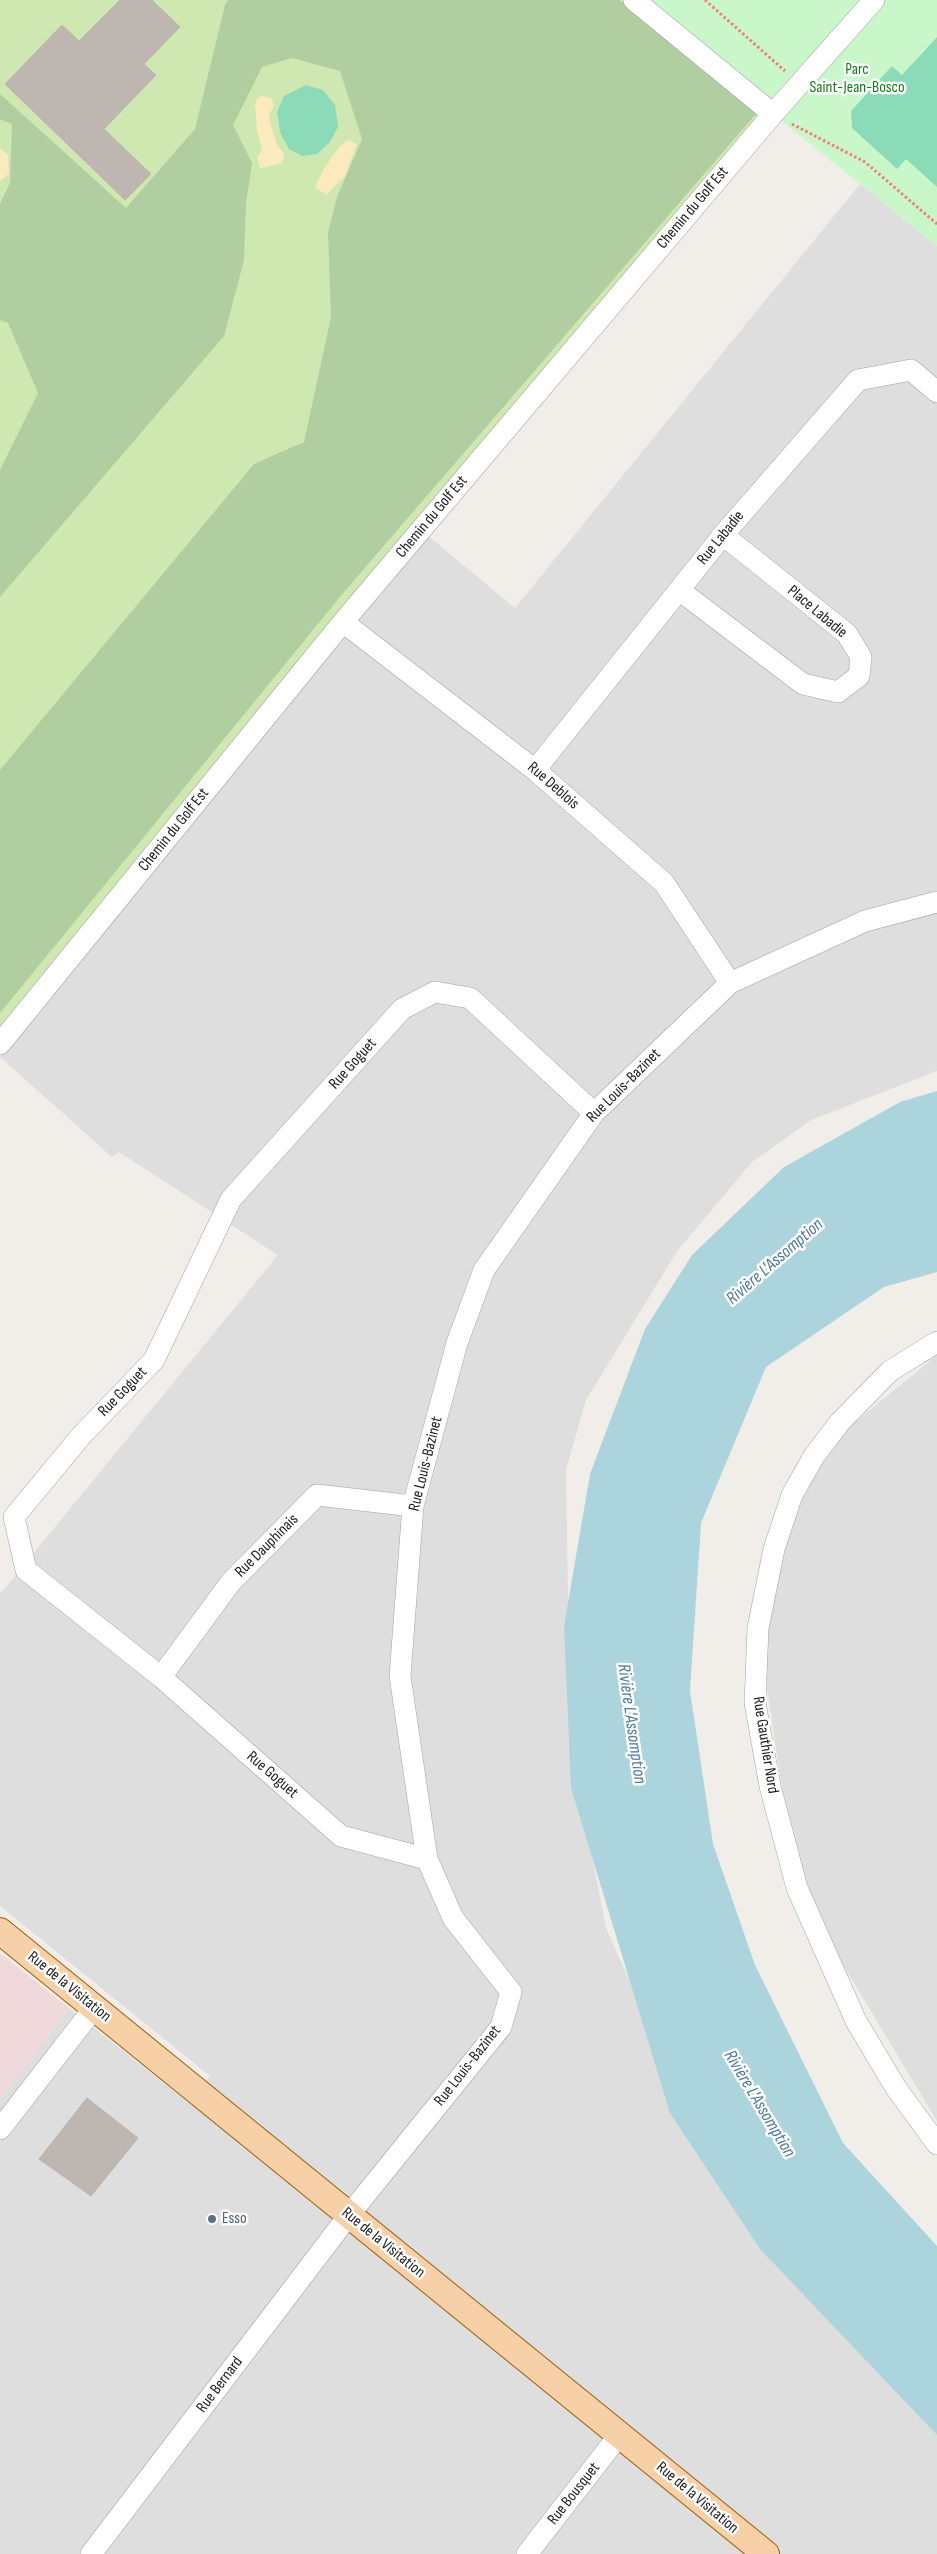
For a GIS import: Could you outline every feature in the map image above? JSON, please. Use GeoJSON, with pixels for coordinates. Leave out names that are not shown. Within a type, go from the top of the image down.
{"type":"FeatureCollection","features":[{"type":"Feature","properties":{"kind":"main road","name":"Rue de la Visitation"},"geometry":{"type":"LineString","coordinates":[[0,1932],[766,2554]]}},
{"type":"Feature","properties":{"kind":"street"},"geometry":{"type":"LineString","coordinates":[[634,0],[773,114]]}},
{"type":"Feature","properties":{"kind":"street","name":"Chemin du Golf Est"},"geometry":{"type":"LineString","coordinates":[[0,1044],[343,622],[773,114],[874,0]]}},
{"type":"Feature","properties":{"kind":"street","name":"Rue Labadie"},"geometry":{"type":"LineString","coordinates":[[535,770],[723,535],[858,380],[911,370],[937,392]]}},
{"type":"Feature","properties":{"kind":"street","name":"Place Labadie"},"geometry":{"type":"LineString","coordinates":[[680,590],[803,684],[838,692],[859,676],[861,657],[847,634],[723,535]]}},
{"type":"Feature","properties":{"kind":"street","name":"Rue Deblois"},"geometry":{"type":"LineString","coordinates":[[343,622],[535,770],[664,883],[730,983]]}},
{"type":"Feature","properties":{"kind":"street","name":"Rue Louis-Bazinet"},"geometry":{"type":"LineString","coordinates":[[349,2215],[501,2027],[511,1992],[453,1918],[427,1859],[400,1676],[413,1506],[457,1343],[484,1270],[594,1113],[730,983],[865,922],[937,902]]}},
{"type":"Feature","properties":{"kind":"street","name":"Rue Goguet"},"geometry":{"type":"LineString","coordinates":[[427,1859],[341,1836],[161,1677],[26,1570],[14,1517],[81,1436],[154,1360],[231,1199],[402,1008],[434,992],[470,998],[594,1113]]}},
{"type":"Feature","properties":{"kind":"street","name":"Rue Gauthier Nord"},"geometry":{"type":"LineString","coordinates":[[937,1342],[890,1371],[840,1422],[814,1456],[792,1494],[774,1549],[758,1628],[755,1703],[770,1786],[797,1888],[856,2020],[896,2088],[937,2144]]}},
{"type":"Feature","properties":{"kind":"street","name":"Rue Dauphinais"},"geometry":{"type":"LineString","coordinates":[[161,1677],[231,1582],[317,1496],[413,1506]]}},
{"type":"Feature","properties":{"kind":"street"},"geometry":{"type":"LineString","coordinates":[[0,2129],[94,2008]]}},
{"type":"Feature","properties":{"kind":"street","name":"Rue Bernard"},"geometry":{"type":"LineString","coordinates":[[91,2554],[349,2215]]}},
{"type":"Feature","properties":{"kind":"street","name":"Rue Bousquet"},"geometry":{"type":"LineString","coordinates":[[527,2554],[620,2434]]}},
{"type":"Feature","properties":{"kind":"path"},"geometry":{"type":"LineString","coordinates":[[705,0],[789,75]]}},
{"type":"Feature","properties":{"kind":"path"},"geometry":{"type":"LineString","coordinates":[[773,114],[865,162],[937,224]]}},
{"type":"Feature","properties":{"kind":"shaded area"},"geometry":{"type":"Polygon","coordinates":[[[860,184],[937,246],[937,1071],[811,1120],[752,1162],[678,1250],[586,1400],[566,1470],[570,1728],[580,1795],[606,1928],[649,2025],[937,2405],[937,2554],[0,2554],[0,2099],[69,2008],[189,2103],[210,2076],[0,1906],[0,1594],[278,1255],[119,1152],[112,1157],[0,1057],[0,1014],[421,530],[515,608],[860,184]]]}},
{"type":"Feature","properties":{"kind":"shaded area"},"geometry":{"type":"Polygon","coordinates":[[[937,1355],[937,2121],[797,1888],[758,1628],[814,1456],[937,1355]]]}},
{"type":"Feature","properties":{"kind":"shaded area"},"geometry":{"type":"Polygon","coordinates":[[[0,1953],[69,2008],[0,2099],[0,1953]]]}},
{"type":"Feature","properties":{"kind":"green space"},"geometry":{"type":"Polygon","coordinates":[[[0,0],[620,0],[773,114],[0,1048],[0,0]]]}},
{"type":"Feature","properties":{"kind":"green space"},"geometry":{"type":"Polygon","coordinates":[[[228,0],[854,0],[344,592],[0,1013],[0,770],[254,464],[304,442],[331,317],[328,232],[337,197],[362,139],[340,71],[292,58],[262,67],[233,125],[252,163],[246,204],[244,260],[224,336],[0,597],[0,470],[38,393],[8,323],[0,320],[0,204],[10,183],[12,124],[0,119],[0,94],[126,208],[195,129],[225,5],[228,0]]]}},
{"type":"Feature","properties":{"kind":"green space","name":"Parc Saint-Jean-Bosco"},"geometry":{"type":"Polygon","coordinates":[[[620,0],[937,0],[937,246],[773,114],[620,0]]]}},
{"type":"Feature","properties":{"kind":"green space"},"geometry":{"type":"Polygon","coordinates":[[[937,37],[937,187],[906,159],[897,169],[852,128],[851,111],[892,66],[902,75],[937,37]]]}},
{"type":"Feature","properties":{"kind":"green space"},"geometry":{"type":"Polygon","coordinates":[[[306,85],[323,90],[335,105],[338,127],[330,142],[317,154],[302,156],[289,149],[280,132],[277,112],[284,96],[306,85]]]}},
{"type":"Feature","properties":{"kind":"sand"},"geometry":{"type":"Polygon","coordinates":[[[264,96],[272,99],[274,106],[269,114],[270,122],[277,145],[284,153],[282,163],[260,168],[257,157],[262,151],[257,130],[255,103],[259,97],[264,96]]]}},
{"type":"Feature","properties":{"kind":"sand"},"geometry":{"type":"Polygon","coordinates":[[[348,140],[357,144],[345,176],[326,195],[315,187],[325,167],[339,147],[348,140]]]}},
{"type":"Feature","properties":{"kind":"sand"},"geometry":{"type":"Polygon","coordinates":[[[0,148],[8,155],[9,173],[0,181],[0,148]]]}},
{"type":"Feature","properties":{"kind":"water","name":"Rivière L'Assomption"},"geometry":{"type":"Polygon","coordinates":[[[937,1091],[937,1272],[884,1287],[766,1367],[701,1523],[690,1691],[713,1844],[755,1965],[843,2143],[937,2246],[937,2435],[760,2249],[670,2113],[571,1788],[564,1626],[590,1474],[645,1329],[692,1255],[784,1167],[900,1102],[937,1091]]]}},
{"type":"Feature","properties":{"kind":"building"},"geometry":{"type":"Polygon","coordinates":[[[120,0],[152,0],[180,27],[144,64],[156,75],[104,129],[151,174],[125,200],[5,84],[62,25],[79,41],[120,0]]]}},
{"type":"Feature","properties":{"kind":"building"},"geometry":{"type":"Polygon","coordinates":[[[87,2098],[138,2138],[91,2196],[39,2159],[87,2098]]]}},
{"type":"Feature","properties":{"kind":"place","name":"Esso"},"geometry":{"type":"Point","coordinates":[212,2219]}}]}
